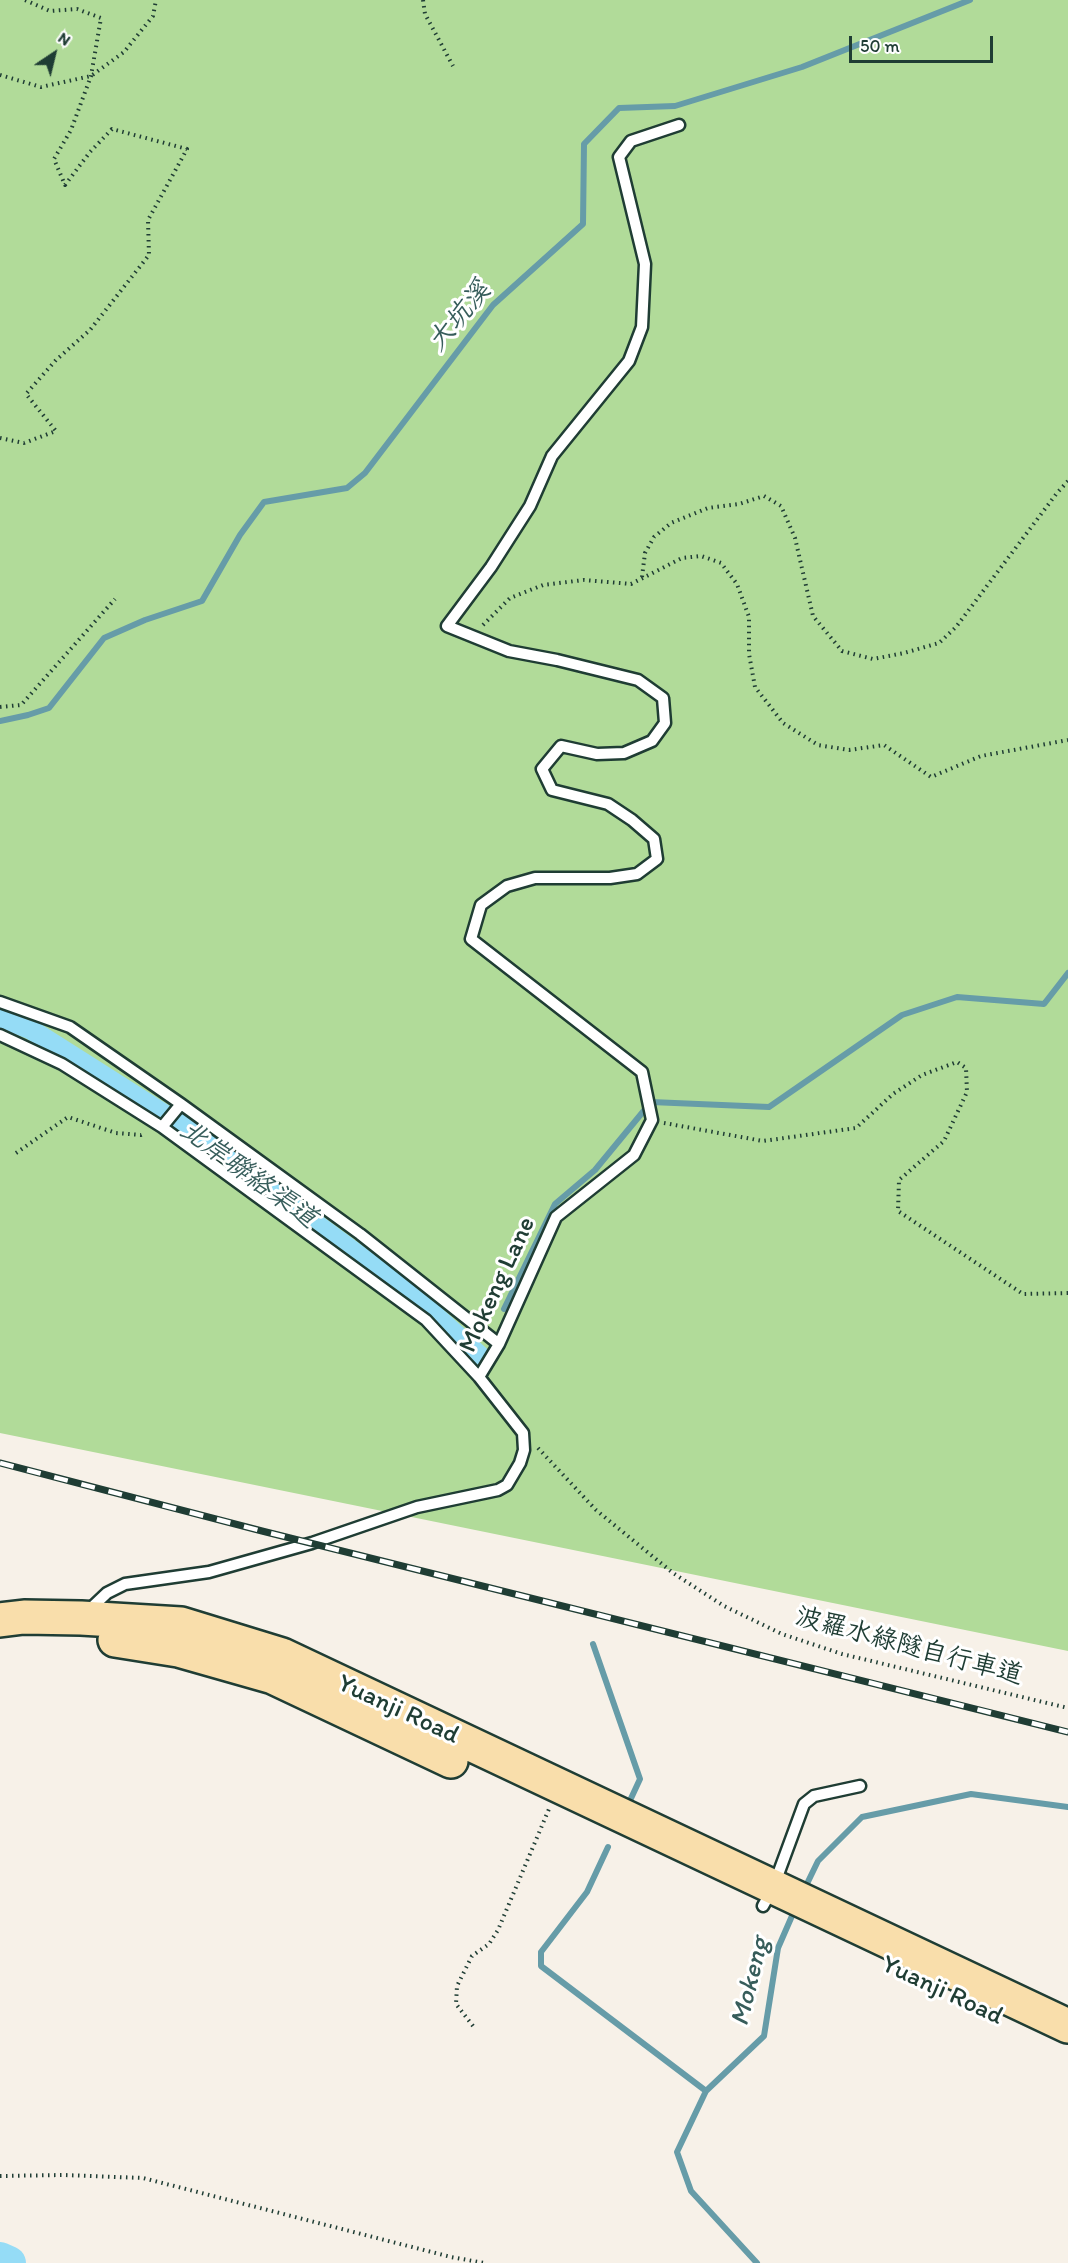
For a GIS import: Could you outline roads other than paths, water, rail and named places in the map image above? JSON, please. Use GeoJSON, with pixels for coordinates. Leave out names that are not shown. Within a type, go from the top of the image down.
{"type":"FeatureCollection","features":[{"type":"Feature","properties":{"kind":"main road","name":"Yuanji Road"},"geometry":{"type":"LineString","coordinates":[[0,1620],[24,1617],[81,1618],[181,1624],[282,1655],[768,1897]]}},
{"type":"Feature","properties":{"kind":"main road","name":"Yuanji Road"},"geometry":{"type":"LineString","coordinates":[[0,1640],[25,1636],[131,1641],[178,1650],[273,1677],[550,1807],[768,1897]]}},
{"type":"Feature","properties":{"kind":"main road"},"geometry":{"type":"LineString","coordinates":[[768,1897],[821,1922]]}},
{"type":"Feature","properties":{"kind":"main road","name":"Yuanji Road"},"geometry":{"type":"LineString","coordinates":[[821,1922],[1068,2026]]}},
{"type":"Feature","properties":{"kind":"main road","name":"Yuanji Road"},"geometry":{"type":"LineString","coordinates":[[821,1922],[1068,2050]]}},
{"type":"Feature","properties":{"kind":"lane","name":"Mokeng Lane"},"geometry":{"type":"LineString","coordinates":[[81,1618],[107,1593],[125,1584],[209,1572],[312,1543],[417,1507],[498,1490],[507,1485],[520,1463],[524,1450],[523,1433],[479,1377],[499,1344],[556,1217],[634,1155],[652,1120],[642,1072],[471,939],[481,905],[507,886],[535,878],[610,878],[637,874],[657,860],[654,839],[632,820],[608,804],[552,790],[542,769],[561,746],[597,754],[624,753],[652,741],[665,723],[663,698],[638,680],[509,651],[447,626],[491,567],[530,506],[552,456],[628,361],[642,327],[645,264],[619,157],[632,141],[679,125]]}},
{"type":"Feature","properties":{"kind":"lane"},"geometry":{"type":"LineString","coordinates":[[0,1002],[70,1027],[181,1104],[360,1234],[499,1344]]}},
{"type":"Feature","properties":{"kind":"lane"},"geometry":{"type":"LineString","coordinates":[[0,1035],[62,1064],[162,1127],[426,1320],[479,1377]]}},
{"type":"Feature","properties":{"kind":"lane"},"geometry":{"type":"LineString","coordinates":[[162,1127],[181,1104]]}},
{"type":"Feature","properties":{"kind":"lane"},"geometry":{"type":"LineString","coordinates":[[768,1897],[804,1804],[814,1796],[861,1786]]}},
{"type":"Feature","properties":{"kind":"waterway","name":"大坑溪"},"geometry":{"type":"LineString","coordinates":[[0,721],[49,708],[104,638],[145,620],[202,601],[240,535],[264,502],[347,488],[365,473],[493,305],[583,224],[584,144],[619,108],[675,106],[802,67],[970,0]]}},
{"type":"Feature","properties":{"kind":"waterway"},"geometry":{"type":"LineString","coordinates":[[504,1309],[555,1204],[595,1170],[651,1102],[769,1107],[902,1015],[957,997],[1044,1004],[1068,973]]}},
{"type":"Feature","properties":{"kind":"waterway","name":"北岸聯絡渠道"},"geometry":{"type":"LineString","coordinates":[[0,1018],[30,1029],[186,1128],[410,1293],[480,1356]]}},
{"type":"Feature","properties":{"kind":"waterway"},"geometry":{"type":"LineString","coordinates":[[593,1644],[640,1779],[627,1807]]}},
{"type":"Feature","properties":{"kind":"waterway","name":"Mokeng"},"geometry":{"type":"LineString","coordinates":[[803,1892],[818,1861],[862,1817],[971,1794],[1068,1807]]}},
{"type":"Feature","properties":{"kind":"waterway"},"geometry":{"type":"LineString","coordinates":[[608,1847],[587,1892],[541,1952],[541,1966],[706,2091]]}},
{"type":"Feature","properties":{"kind":"waterway","name":"Mokeng"},"geometry":{"type":"LineString","coordinates":[[757,2263],[691,2191],[677,2152],[706,2091],[764,2036],[778,1948],[795,1909]]}},
{"type":"Feature","properties":{"kind":"waterway"},"geometry":{"type":"LineString","coordinates":[[0,2259],[9,2263]]}},
{"type":"Feature","properties":{"kind":"railway"},"geometry":{"type":"LineString","coordinates":[[0,1463],[262,1531],[1068,1732]]}}]}
